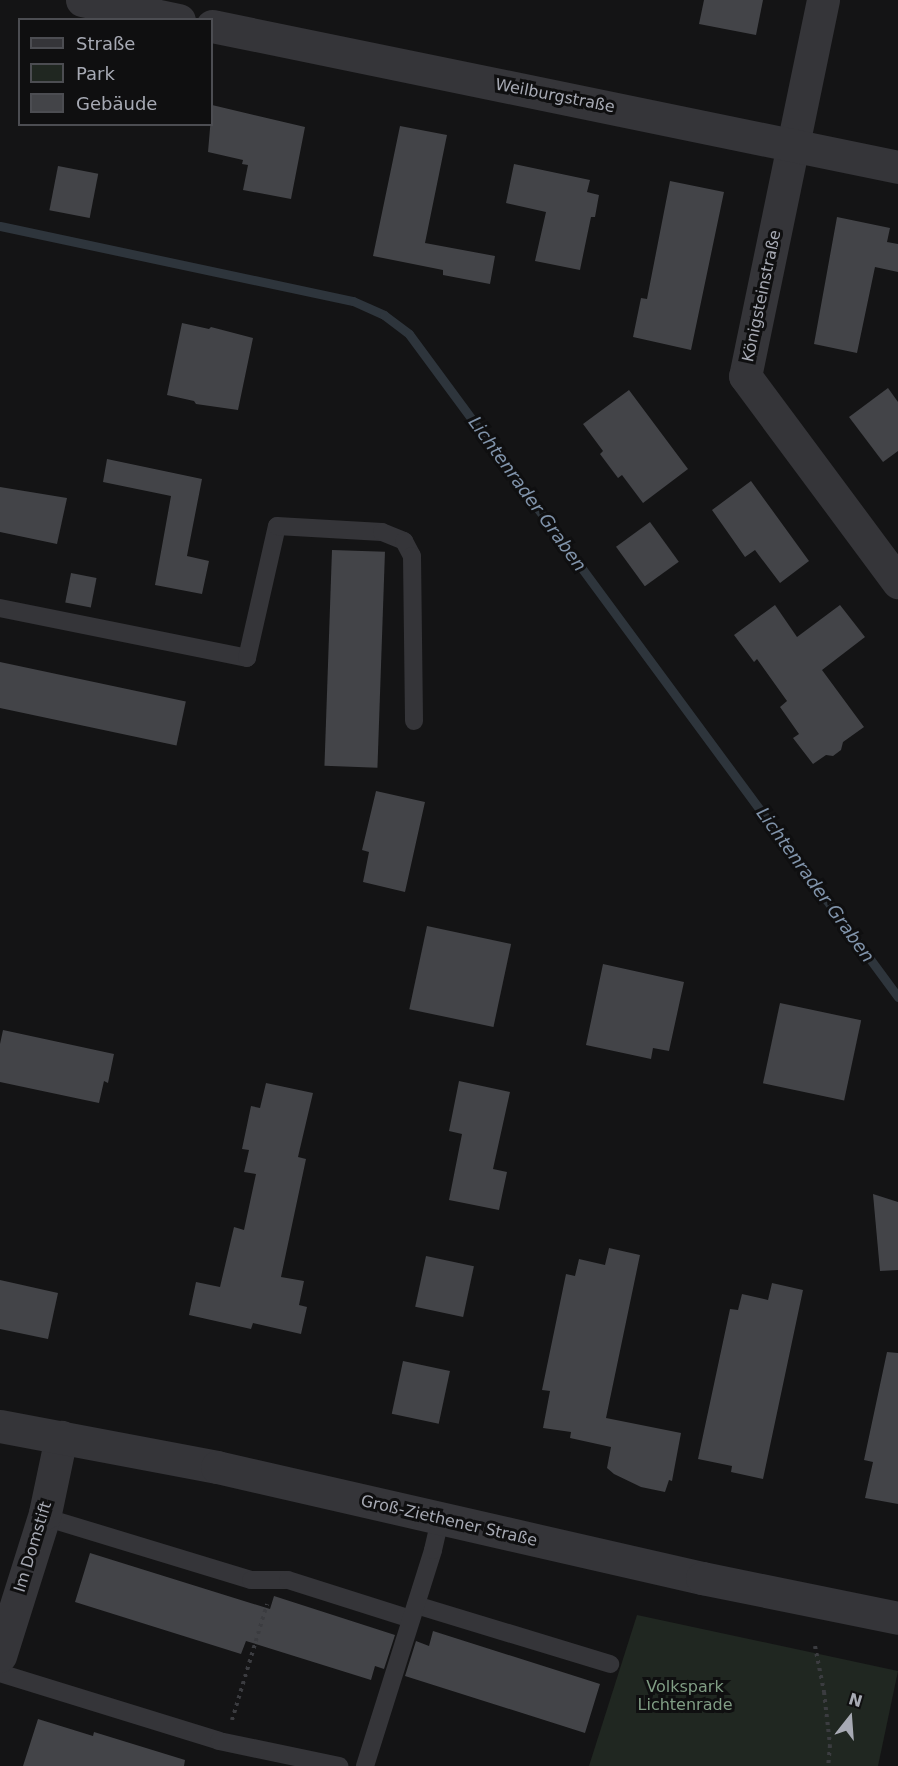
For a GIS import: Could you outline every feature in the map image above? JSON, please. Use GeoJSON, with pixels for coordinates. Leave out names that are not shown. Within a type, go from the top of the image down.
{"type":"FeatureCollection","features":[{"type":"Feature","properties":{"kind":"street"},"geometry":{"type":"LineString","coordinates":[[82,0],[169,18]]}},
{"type":"Feature","properties":{"kind":"street","name":"Königsteinstraße"},"geometry":{"type":"LineString","coordinates":[[822,0],[794,146],[745,376],[898,582]]}},
{"type":"Feature","properties":{"kind":"street","name":"Weilburgstraße"},"geometry":{"type":"LineString","coordinates":[[213,26],[898,167]]}},
{"type":"Feature","properties":{"kind":"street","name":"Groß-Ziethener Straße"},"geometry":{"type":"LineString","coordinates":[[0,1426],[217,1467],[440,1519],[898,1618]]}},
{"type":"Feature","properties":{"kind":"street","name":"Im Domstift"},"geometry":{"type":"LineString","coordinates":[[0,1656],[44,1517],[61,1437]]}},
{"type":"Feature","properties":{"kind":"lane"},"geometry":{"type":"LineString","coordinates":[[0,608],[247,658],[277,526],[382,532],[404,541],[412,556],[414,721]]}},
{"type":"Feature","properties":{"kind":"lane"},"geometry":{"type":"LineString","coordinates":[[44,1517],[251,1580],[288,1580],[610,1664]]}},
{"type":"Feature","properties":{"kind":"lane"},"geometry":{"type":"LineString","coordinates":[[365,1766],[414,1612],[440,1519]]}},
{"type":"Feature","properties":{"kind":"lane"},"geometry":{"type":"LineString","coordinates":[[0,1672],[226,1743],[339,1766]]}},
{"type":"Feature","properties":{"kind":"path"},"geometry":{"type":"LineString","coordinates":[[226,1743],[274,1580]]}},
{"type":"Feature","properties":{"kind":"path"},"geometry":{"type":"LineString","coordinates":[[815,1646],[828,1734],[828,1766]]}},
{"type":"Feature","properties":{"kind":"green space","name":"Volkspark Lichtenrade"},"geometry":{"type":"Polygon","coordinates":[[[637,1615],[898,1671],[878,1766],[589,1766],[637,1615]]]}},
{"type":"Feature","properties":{"kind":"building"},"geometry":{"type":"Polygon","coordinates":[[[704,0],[763,0],[756,35],[699,24],[704,0]]]}},
{"type":"Feature","properties":{"kind":"building"},"geometry":{"type":"Polygon","coordinates":[[[213,105],[305,127],[291,199],[243,190],[248,165],[242,164],[243,160],[208,152],[210,126],[213,126],[213,105]]]}},
{"type":"Feature","properties":{"kind":"building"},"geometry":{"type":"Polygon","coordinates":[[[400,126],[447,135],[425,243],[495,256],[490,284],[443,275],[443,270],[373,256],[400,126]]]}},
{"type":"Feature","properties":{"kind":"building"},"geometry":{"type":"Polygon","coordinates":[[[514,164],[590,180],[587,192],[599,195],[595,217],[591,217],[580,270],[535,261],[546,212],[506,203],[514,164]]]}},
{"type":"Feature","properties":{"kind":"building"},"geometry":{"type":"Polygon","coordinates":[[[58,166],[98,174],[90,218],[49,210],[58,166]]]}},
{"type":"Feature","properties":{"kind":"building"},"geometry":{"type":"Polygon","coordinates":[[[670,181],[724,192],[691,350],[633,337],[641,298],[647,299],[670,181]]]}},
{"type":"Feature","properties":{"kind":"building"},"geometry":{"type":"Polygon","coordinates":[[[837,217],[890,228],[887,242],[898,244],[898,272],[875,267],[857,353],[814,344],[837,217]]]}},
{"type":"Feature","properties":{"kind":"building"},"geometry":{"type":"Polygon","coordinates":[[[182,323],[209,329],[211,327],[253,338],[238,410],[196,404],[194,401],[167,395],[182,323]]]}},
{"type":"Feature","properties":{"kind":"building"},"geometry":{"type":"Polygon","coordinates":[[[888,388],[898,402],[898,451],[883,462],[849,417],[888,388]]]}},
{"type":"Feature","properties":{"kind":"building"},"geometry":{"type":"Polygon","coordinates":[[[629,390],[688,469],[643,503],[622,475],[618,478],[600,454],[603,451],[583,424],[629,390]]]}},
{"type":"Feature","properties":{"kind":"building"},"geometry":{"type":"Polygon","coordinates":[[[107,459],[202,479],[187,556],[209,561],[202,594],[155,585],[171,496],[103,482],[107,459]]]}},
{"type":"Feature","properties":{"kind":"building"},"geometry":{"type":"Polygon","coordinates":[[[751,481],[809,561],[780,583],[755,550],[745,557],[712,510],[751,481]]]}},
{"type":"Feature","properties":{"kind":"building"},"geometry":{"type":"Polygon","coordinates":[[[0,487],[67,498],[57,544],[0,532],[0,487]]]}},
{"type":"Feature","properties":{"kind":"building"},"geometry":{"type":"Polygon","coordinates":[[[650,522],[679,562],[645,586],[616,547],[650,522]]]}},
{"type":"Feature","properties":{"kind":"building"},"geometry":{"type":"Polygon","coordinates":[[[332,550],[385,552],[377,768],[324,766],[332,550]]]}},
{"type":"Feature","properties":{"kind":"building"},"geometry":{"type":"Polygon","coordinates":[[[71,573],[97,578],[91,607],[65,602],[71,573]]]}},
{"type":"Feature","properties":{"kind":"building"},"geometry":{"type":"Polygon","coordinates":[[[775,605],[797,637],[840,605],[865,637],[822,670],[864,727],[843,742],[841,750],[833,756],[826,755],[813,764],[793,738],[799,734],[780,707],[787,701],[757,659],[754,662],[734,635],[775,605]]]}},
{"type":"Feature","properties":{"kind":"building"},"geometry":{"type":"Polygon","coordinates":[[[0,662],[186,702],[176,746],[0,708],[0,662]]]}},
{"type":"Feature","properties":{"kind":"building"},"geometry":{"type":"Polygon","coordinates":[[[376,791],[425,802],[405,892],[363,882],[369,852],[362,850],[376,791]]]}},
{"type":"Feature","properties":{"kind":"building"},"geometry":{"type":"Polygon","coordinates":[[[427,926],[511,944],[493,1027],[409,1009],[427,926]]]}},
{"type":"Feature","properties":{"kind":"building"},"geometry":{"type":"Polygon","coordinates":[[[603,964],[684,982],[669,1051],[653,1048],[651,1059],[586,1045],[603,964]]]}},
{"type":"Feature","properties":{"kind":"building"},"geometry":{"type":"Polygon","coordinates":[[[780,1003],[861,1020],[844,1100],[763,1083],[780,1003]]]}},
{"type":"Feature","properties":{"kind":"building"},"geometry":{"type":"Polygon","coordinates":[[[3,1030],[114,1054],[108,1083],[104,1081],[99,1103],[0,1082],[0,1044],[3,1030]]]}},
{"type":"Feature","properties":{"kind":"building"},"geometry":{"type":"Polygon","coordinates":[[[459,1081],[510,1092],[493,1169],[507,1172],[499,1210],[449,1200],[462,1134],[449,1131],[459,1081]]]}},
{"type":"Feature","properties":{"kind":"building"},"geometry":{"type":"Polygon","coordinates":[[[266,1083],[313,1093],[298,1157],[306,1159],[281,1277],[304,1281],[299,1305],[307,1307],[301,1334],[253,1323],[251,1329],[189,1315],[196,1282],[220,1287],[234,1227],[244,1230],[256,1174],[244,1172],[249,1150],[242,1149],[251,1106],[260,1108],[266,1083]]]}},
{"type":"Feature","properties":{"kind":"building"},"geometry":{"type":"Polygon","coordinates":[[[873,1194],[898,1202],[898,1270],[880,1271],[873,1194]]]}},
{"type":"Feature","properties":{"kind":"building"},"geometry":{"type":"Polygon","coordinates":[[[609,1248],[640,1255],[606,1418],[681,1433],[672,1481],[669,1480],[665,1492],[641,1487],[614,1474],[607,1468],[611,1447],[570,1438],[571,1432],[543,1428],[550,1391],[542,1390],[566,1274],[575,1276],[579,1259],[605,1265],[609,1248]]]}},
{"type":"Feature","properties":{"kind":"building"},"geometry":{"type":"Polygon","coordinates":[[[426,1256],[474,1266],[463,1317],[415,1307],[426,1256]]]}},
{"type":"Feature","properties":{"kind":"building"},"geometry":{"type":"Polygon","coordinates":[[[0,1280],[58,1293],[48,1339],[0,1329],[0,1280]]]}},
{"type":"Feature","properties":{"kind":"building"},"geometry":{"type":"Polygon","coordinates":[[[772,1283],[803,1290],[763,1479],[731,1472],[732,1466],[698,1459],[730,1309],[738,1310],[742,1294],[768,1300],[772,1283]]]}},
{"type":"Feature","properties":{"kind":"building"},"geometry":{"type":"Polygon","coordinates":[[[887,1352],[898,1353],[898,1504],[865,1498],[873,1462],[864,1460],[887,1352]]]}},
{"type":"Feature","properties":{"kind":"building"},"geometry":{"type":"Polygon","coordinates":[[[403,1361],[450,1371],[439,1424],[392,1414],[403,1361]]]}},
{"type":"Feature","properties":{"kind":"building"},"geometry":{"type":"Polygon","coordinates":[[[90,1553],[270,1609],[274,1596],[395,1635],[384,1669],[375,1666],[371,1680],[246,1641],[241,1654],[75,1602],[90,1553]]]}},
{"type":"Feature","properties":{"kind":"building"},"geometry":{"type":"Polygon","coordinates":[[[433,1631],[600,1684],[585,1733],[405,1676],[416,1641],[429,1646],[433,1631]]]}},
{"type":"Feature","properties":{"kind":"building"},"geometry":{"type":"Polygon","coordinates":[[[38,1719],[93,1736],[94,1732],[185,1760],[184,1766],[23,1766],[38,1719]]]}},
{"type":"Feature","properties":{"kind":"waterway","name":"Lichtenrader Graben"},"geometry":{"type":"LineString","coordinates":[[0,226],[353,301],[384,315],[409,334],[898,997]]}}]}
